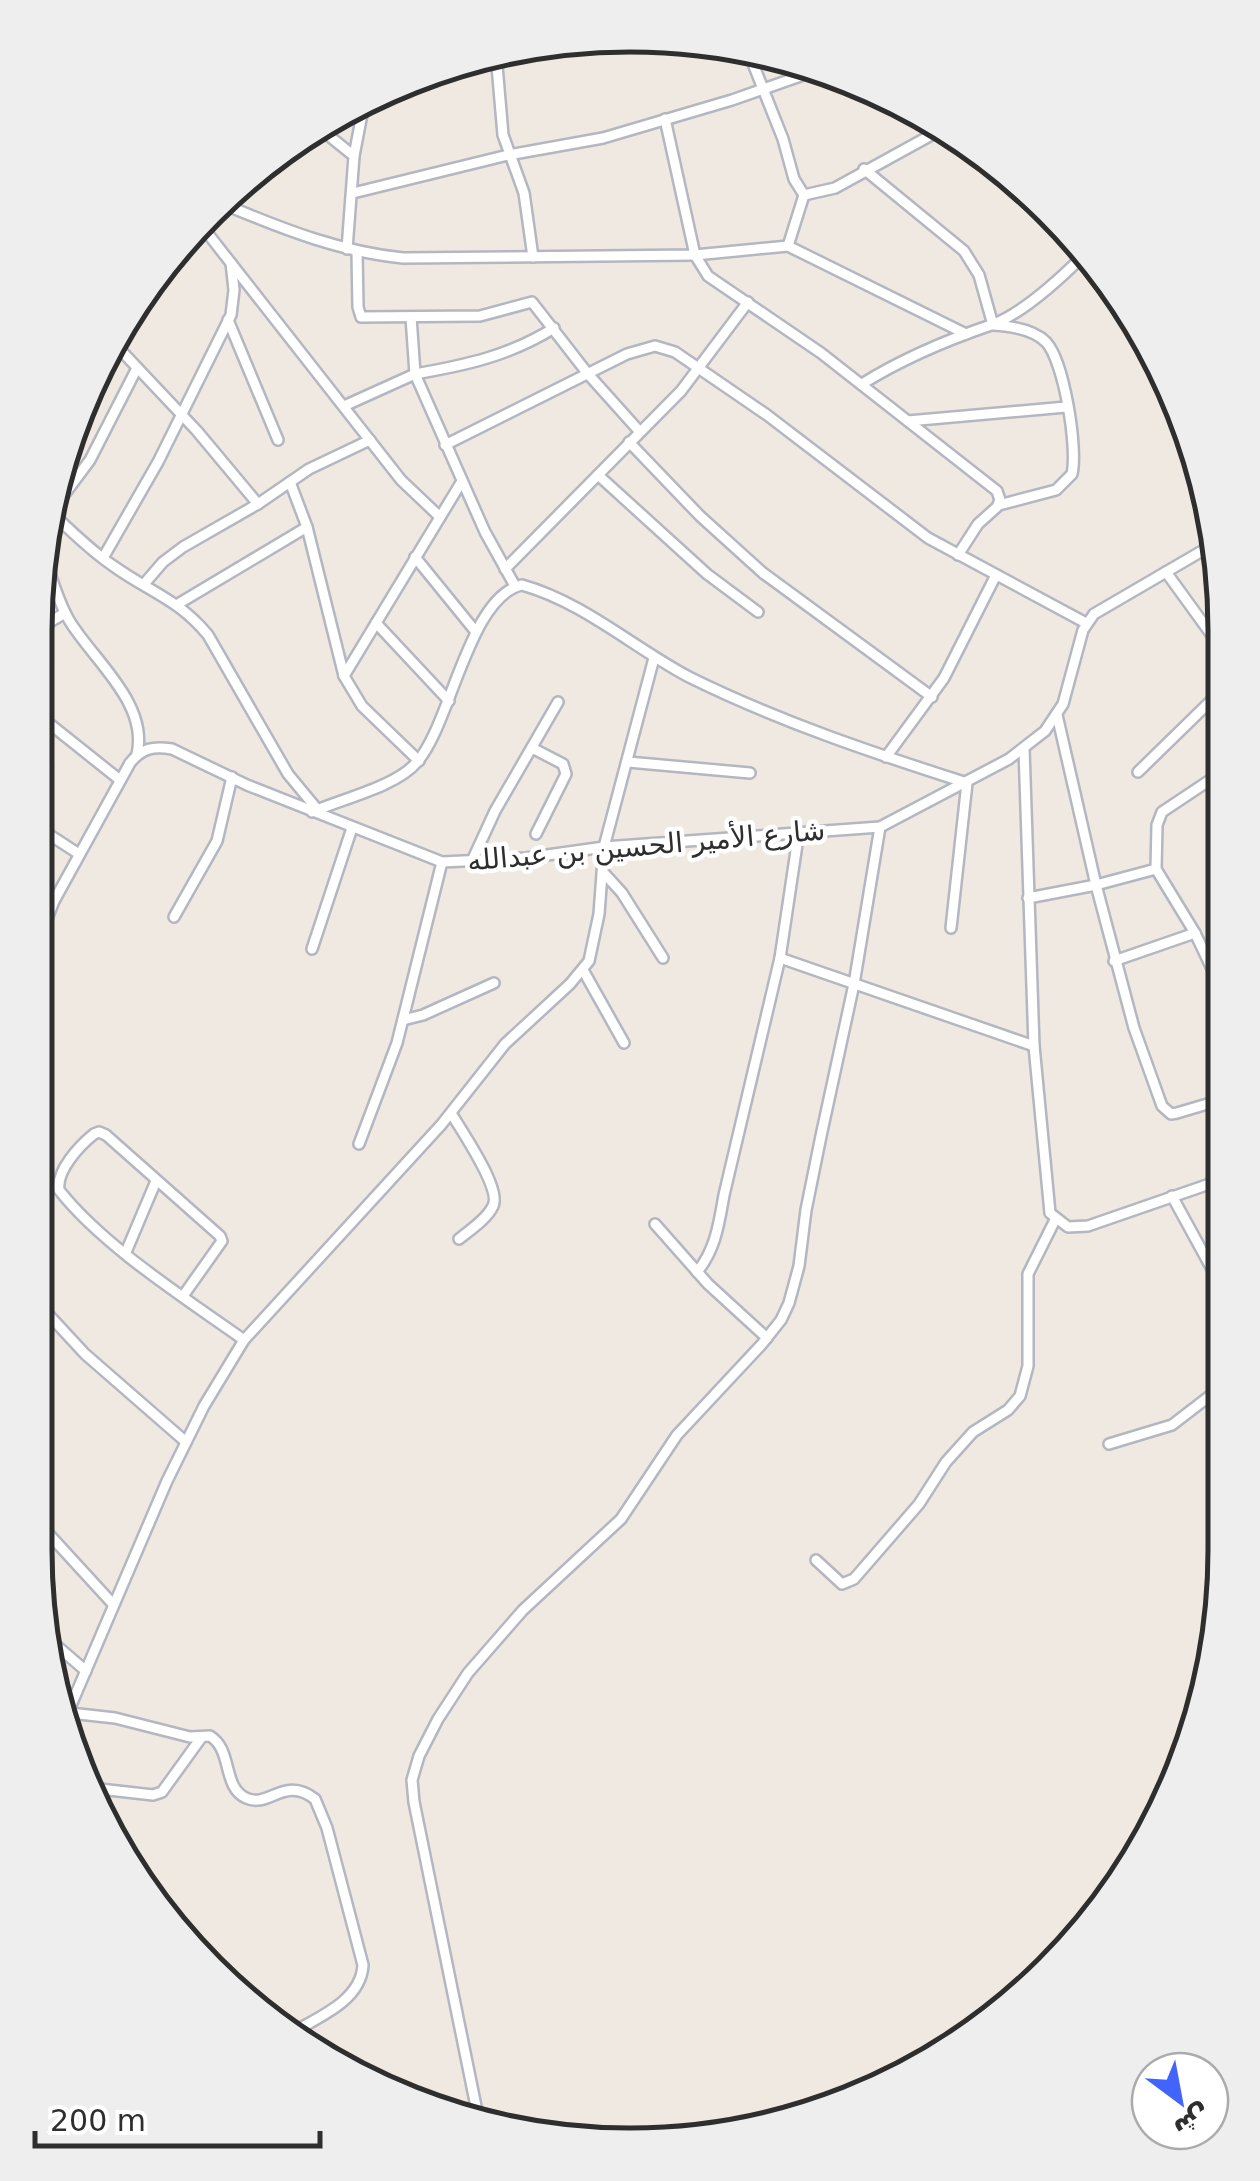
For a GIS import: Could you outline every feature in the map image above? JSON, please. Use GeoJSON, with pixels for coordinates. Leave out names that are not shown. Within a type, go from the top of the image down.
{"type":"FeatureCollection","features":[{"type":"Feature","properties":{"kind":"street"},"geometry":{"type":"LineString","coordinates":[[753,66],[783,139],[796,185],[804,195]]}},
{"type":"Feature","properties":{"kind":"street"},"geometry":{"type":"LineString","coordinates":[[497,68],[500,115],[508,155],[524,194],[533,257]]}},
{"type":"Feature","properties":{"kind":"street"},"geometry":{"type":"LineString","coordinates":[[352,194],[508,155],[578,145],[795,77]]}},
{"type":"Feature","properties":{"kind":"street"},"geometry":{"type":"LineString","coordinates":[[361,119],[352,194],[352,250],[360,316],[490,314],[532,302],[640,432]]}},
{"type":"Feature","properties":{"kind":"street"},"geometry":{"type":"LineString","coordinates":[[665,119],[700,265],[714,281],[862,384],[994,488],[999,504]]}},
{"type":"Feature","properties":{"kind":"street"},"geometry":{"type":"LineString","coordinates":[[804,195],[835,188],[929,136]]}},
{"type":"Feature","properties":{"kind":"street"},"geometry":{"type":"LineString","coordinates":[[330,137],[354,156]]}},
{"type":"Feature","properties":{"kind":"street"},"geometry":{"type":"LineString","coordinates":[[864,170],[964,252],[980,276],[993,325]]}},
{"type":"Feature","properties":{"kind":"street"},"geometry":{"type":"LineString","coordinates":[[788,246],[804,195]]}},
{"type":"Feature","properties":{"kind":"street"},"geometry":{"type":"LineString","coordinates":[[236,209],[352,250],[431,259],[696,254],[788,246],[966,334]]}},
{"type":"Feature","properties":{"kind":"street"},"geometry":{"type":"LineString","coordinates":[[209,235],[401,480],[440,516]]}},
{"type":"Feature","properties":{"kind":"street"},"geometry":{"type":"LineString","coordinates":[[103,558],[182,415],[228,320],[234,290],[230,260]]}},
{"type":"Feature","properties":{"kind":"street"},"geometry":{"type":"LineString","coordinates":[[862,384],[993,325],[1059,282],[1076,264]]}},
{"type":"Feature","properties":{"kind":"street"},"geometry":{"type":"LineString","coordinates":[[505,569],[701,368],[748,302]]}},
{"type":"Feature","properties":{"kind":"street"},"geometry":{"type":"LineString","coordinates":[[410,317],[415,374],[462,482],[516,586]]}},
{"type":"Feature","properties":{"kind":"street"},"geometry":{"type":"LineString","coordinates":[[228,320],[278,440]]}},
{"type":"Feature","properties":{"kind":"street"},"geometry":{"type":"LineString","coordinates":[[958,554],[978,524],[999,504],[1056,490],[1072,474],[1074,454],[1059,367],[1046,342],[1029,332],[993,325]]}},
{"type":"Feature","properties":{"kind":"street"},"geometry":{"type":"LineString","coordinates":[[344,406],[415,374],[492,359],[554,328]]}},
{"type":"Feature","properties":{"kind":"street"},"geometry":{"type":"LineString","coordinates":[[445,446],[648,346],[668,348],[701,368],[910,525],[1086,623]]}},
{"type":"Feature","properties":{"kind":"street"},"geometry":{"type":"LineString","coordinates":[[123,354],[182,415],[258,504]]}},
{"type":"Feature","properties":{"kind":"street"},"geometry":{"type":"LineString","coordinates":[[71,486],[90,460],[136,370]]}},
{"type":"Feature","properties":{"kind":"street"},"geometry":{"type":"LineString","coordinates":[[908,421],[1066,407]]}},
{"type":"Feature","properties":{"kind":"street"},"geometry":{"type":"LineString","coordinates":[[144,584],[183,547],[322,462],[370,440]]}},
{"type":"Feature","properties":{"kind":"street"},"geometry":{"type":"LineString","coordinates":[[629,442],[762,573],[932,698]]}},
{"type":"Feature","properties":{"kind":"street"},"geometry":{"type":"LineString","coordinates":[[598,475],[707,574],[758,612]]}},
{"type":"Feature","properties":{"kind":"street"},"geometry":{"type":"LineString","coordinates":[[290,482],[307,526],[344,676],[362,706],[419,762]]}},
{"type":"Feature","properties":{"kind":"street"},"geometry":{"type":"LineString","coordinates":[[344,676],[462,482]]}},
{"type":"Feature","properties":{"kind":"street"},"geometry":{"type":"LineString","coordinates":[[63,522],[103,558],[178,604],[208,635],[288,774],[314,810],[392,779],[419,762],[476,632],[490,610],[516,586],[529,587],[693,678],[785,719],[968,783],[951,928]]}},
{"type":"Feature","properties":{"kind":"street"},"geometry":{"type":"LineString","coordinates":[[178,604],[307,526]]}},
{"type":"Feature","properties":{"kind":"street"},"geometry":{"type":"LineString","coordinates":[[1202,551],[1103,606],[1086,623],[1057,715],[1114,962],[1166,1111],[1177,1114],[1208,1104]]}},
{"type":"Feature","properties":{"kind":"street"},"geometry":{"type":"LineString","coordinates":[[415,557],[476,632]]}},
{"type":"Feature","properties":{"kind":"street"},"geometry":{"type":"LineString","coordinates":[[1166,572],[1208,630]]}},
{"type":"Feature","properties":{"kind":"street"},"geometry":{"type":"LineString","coordinates":[[886,757],[932,698],[996,575]]}},
{"type":"Feature","properties":{"kind":"street"},"geometry":{"type":"LineString","coordinates":[[52,907],[137,754],[139,733],[126,700],[65,613],[55,584]]}},
{"type":"Feature","properties":{"kind":"street"},"geometry":{"type":"LineString","coordinates":[[53,620],[65,613]]}},
{"type":"Feature","properties":{"kind":"street"},"geometry":{"type":"LineString","coordinates":[[376,623],[448,700]]}},
{"type":"Feature","properties":{"kind":"street"},"geometry":{"type":"LineString","coordinates":[[73,1702],[112,1604],[186,1442],[244,1340],[451,1112],[505,1044],[583,970],[596,938],[604,847],[654,658]]}},
{"type":"Feature","properties":{"kind":"street"},"geometry":{"type":"LineString","coordinates":[[472,861],[495,811],[558,702]]}},
{"type":"Feature","properties":{"kind":"street"},"geometry":{"type":"LineString","coordinates":[[1138,772],[1208,704]]}},
{"type":"Feature","properties":{"kind":"street","name":"شارع الأمير الحسين بن عبدالله"},"geometry":{"type":"LineString","coordinates":[[137,754],[158,747],[172,749],[352,828],[442,862],[472,861],[880,827],[968,783],[1024,749],[1057,715]]}},
{"type":"Feature","properties":{"kind":"street"},"geometry":{"type":"LineString","coordinates":[[52,726],[120,780]]}},
{"type":"Feature","properties":{"kind":"street"},"geometry":{"type":"LineString","coordinates":[[532,748],[563,764],[566,774],[536,834]]}},
{"type":"Feature","properties":{"kind":"street"},"geometry":{"type":"LineString","coordinates":[[1024,749],[1034,1046],[1048,1208],[1055,1220],[1068,1227],[1088,1226],[1208,1184]]}},
{"type":"Feature","properties":{"kind":"street"},"geometry":{"type":"LineString","coordinates":[[628,762],[750,773]]}},
{"type":"Feature","properties":{"kind":"street"},"geometry":{"type":"LineString","coordinates":[[174,917],[216,841],[232,777]]}},
{"type":"Feature","properties":{"kind":"street"},"geometry":{"type":"LineString","coordinates":[[1208,781],[1162,812],[1156,825],[1156,869],[1208,960]]}},
{"type":"Feature","properties":{"kind":"street"},"geometry":{"type":"LineString","coordinates":[[476,2108],[414,1802],[412,1780],[419,1756],[450,1699],[496,1640],[620,1518],[677,1435],[781,1320],[796,1282],[806,1210],[854,984],[880,827]]}},
{"type":"Feature","properties":{"kind":"street"},"geometry":{"type":"LineString","coordinates":[[312,949],[352,828]]}},
{"type":"Feature","properties":{"kind":"street"},"geometry":{"type":"LineString","coordinates":[[696,1272],[718,1232],[780,958],[800,831]]}},
{"type":"Feature","properties":{"kind":"street"},"geometry":{"type":"LineString","coordinates":[[52,836],[79,854]]}},
{"type":"Feature","properties":{"kind":"street"},"geometry":{"type":"LineString","coordinates":[[359,1144],[403,1020],[442,862]]}},
{"type":"Feature","properties":{"kind":"street"},"geometry":{"type":"LineString","coordinates":[[1028,898],[1156,869]]}},
{"type":"Feature","properties":{"kind":"street"},"geometry":{"type":"LineString","coordinates":[[603,872],[622,892],[663,958]]}},
{"type":"Feature","properties":{"kind":"street"},"geometry":{"type":"LineString","coordinates":[[1114,962],[1195,933]]}},
{"type":"Feature","properties":{"kind":"street"},"geometry":{"type":"LineString","coordinates":[[780,958],[1034,1046]]}},
{"type":"Feature","properties":{"kind":"street"},"geometry":{"type":"LineString","coordinates":[[583,970],[624,1043]]}},
{"type":"Feature","properties":{"kind":"street"},"geometry":{"type":"LineString","coordinates":[[403,1020],[423,1015],[494,982]]}},
{"type":"Feature","properties":{"kind":"street"},"geometry":{"type":"LineString","coordinates":[[451,1112],[493,1186],[496,1200],[491,1210],[458,1239]]}},
{"type":"Feature","properties":{"kind":"street"},"geometry":{"type":"LineString","coordinates":[[182,1296],[222,1242],[216,1230],[99,1132],[87,1140],[58,1180],[59,1190],[126,1252],[182,1296],[244,1340]]}},
{"type":"Feature","properties":{"kind":"street"},"geometry":{"type":"LineString","coordinates":[[126,1252],[156,1181]]}},
{"type":"Feature","properties":{"kind":"street"},"geometry":{"type":"LineString","coordinates":[[1172,1196],[1208,1262]]}},
{"type":"Feature","properties":{"kind":"street"},"geometry":{"type":"LineString","coordinates":[[816,1560],[842,1584],[854,1579],[919,1504],[946,1462],[973,1432],[1008,1410],[1020,1396],[1028,1366],[1028,1274],[1055,1220]]}},
{"type":"Feature","properties":{"kind":"street"},"geometry":{"type":"LineString","coordinates":[[655,1224],[696,1272],[767,1338]]}},
{"type":"Feature","properties":{"kind":"street"},"geometry":{"type":"LineString","coordinates":[[52,1318],[85,1354],[186,1442]]}},
{"type":"Feature","properties":{"kind":"street"},"geometry":{"type":"LineString","coordinates":[[1109,1444],[1172,1425],[1208,1397]]}},
{"type":"Feature","properties":{"kind":"street"},"geometry":{"type":"LineString","coordinates":[[52,1537],[112,1604]]}},
{"type":"Feature","properties":{"kind":"street"},"geometry":{"type":"LineString","coordinates":[[61,1650],[86,1671]]}},
{"type":"Feature","properties":{"kind":"street"},"geometry":{"type":"LineString","coordinates":[[78,1719],[115,1718],[201,1738],[210,1736],[218,1741],[236,1791],[245,1798],[258,1800],[286,1789],[306,1792],[315,1799],[327,1828],[364,1965],[354,1992],[302,2026]]}},
{"type":"Feature","properties":{"kind":"street"},"geometry":{"type":"LineString","coordinates":[[104,1790],[153,1796],[162,1792],[201,1738]]}}]}
